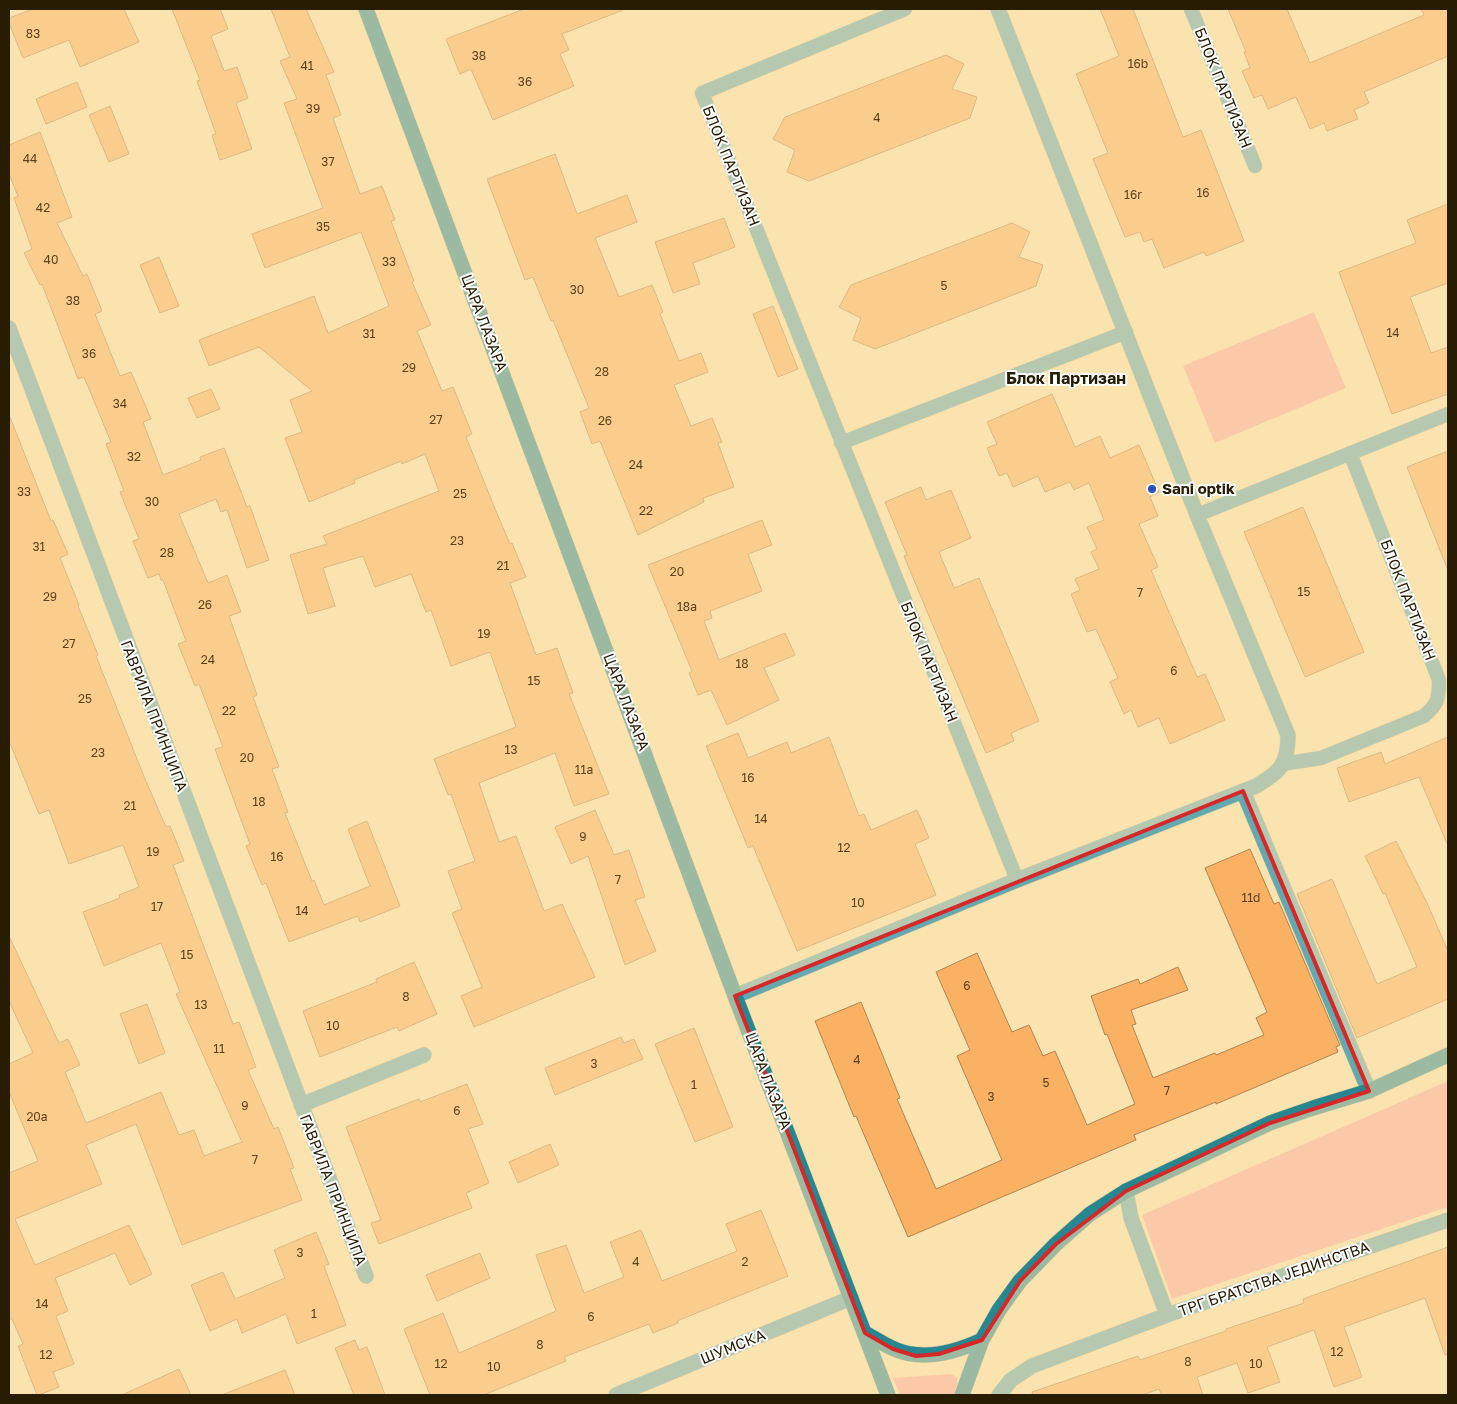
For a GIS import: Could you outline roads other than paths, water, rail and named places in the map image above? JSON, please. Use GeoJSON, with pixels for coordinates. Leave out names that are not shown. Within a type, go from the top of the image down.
{"type":"FeatureCollection","features":[{"type":"Feature","properties":{"kind":"main road","name":"ЦАРА ЛАЗАРА"},"geometry":{"type":"LineString","coordinates":[[366,9],[735,996],[888,1395]]}},
{"type":"Feature","properties":{"kind":"main road"},"geometry":{"type":"LineString","coordinates":[[962,1395],[982,1340],[999,1310],[1020,1281],[1056,1244],[1090,1214],[1126,1191],[1270,1123],[1369,1091],[1448,1055]]}},
{"type":"Feature","properties":{"kind":"main road"},"geometry":{"type":"LineString","coordinates":[[865,1333],[893,1349],[916,1356],[960,1350],[982,1340]]}},
{"type":"Feature","properties":{"kind":"street"},"geometry":{"type":"LineString","coordinates":[[735,996],[1016,880],[1243,792],[1273,776],[1288,752],[1288,735],[1197,515],[998,9]]}},
{"type":"Feature","properties":{"kind":"street","name":"ГАВРИЛА ПРИНЦИПА"},"geometry":{"type":"LineString","coordinates":[[9,328],[366,1276]]}},
{"type":"Feature","properties":{"kind":"street"},"geometry":{"type":"LineString","coordinates":[[1243,792],[1369,1091]]}},
{"type":"Feature","properties":{"kind":"street","name":"ГАВРИЛА ПРИНЦИПА"},"geometry":{"type":"LineString","coordinates":[[301,1104],[424,1055]]}},
{"type":"Feature","properties":{"kind":"street","name":"ТРГ БРАТСТВА ЈЕДИНСТВА"},"geometry":{"type":"LineString","coordinates":[[1126,1191],[1131,1218],[1167,1315],[1448,1220]]}},
{"type":"Feature","properties":{"kind":"street","name":"ШУМСКА"},"geometry":{"type":"LineString","coordinates":[[616,1395],[851,1298]]}},
{"type":"Feature","properties":{"kind":"street"},"geometry":{"type":"LineString","coordinates":[[998,1395],[1011,1380],[1032,1366],[1167,1315]]}},
{"type":"Feature","properties":{"kind":"lane","name":"БЛОК ПАРТИЗАН"},"geometry":{"type":"LineString","coordinates":[[905,9],[702,93],[1016,880]]}},
{"type":"Feature","properties":{"kind":"lane","name":"БЛОК ПАРТИЗАН"},"geometry":{"type":"LineString","coordinates":[[1191,9],[1255,166]]}},
{"type":"Feature","properties":{"kind":"lane"},"geometry":{"type":"LineString","coordinates":[[841,443],[1126,332]]}},
{"type":"Feature","properties":{"kind":"lane"},"geometry":{"type":"LineString","coordinates":[[1197,515],[1448,414]]}},
{"type":"Feature","properties":{"kind":"lane","name":"БЛОК ПАРТИЗАН"},"geometry":{"type":"LineString","coordinates":[[1282,764],[1321,758],[1424,716],[1435,706],[1439,694],[1439,680],[1350,453]]}},
{"type":"Feature","properties":{"kind":"place","name":"Sani optik"},"geometry":{"type":"Point","coordinates":[1152,489]}},
{"type":"Feature","properties":{"kind":"district","name":"Блок Партизан"},"geometry":{"type":"Point","coordinates":[1066,378]}}]}
